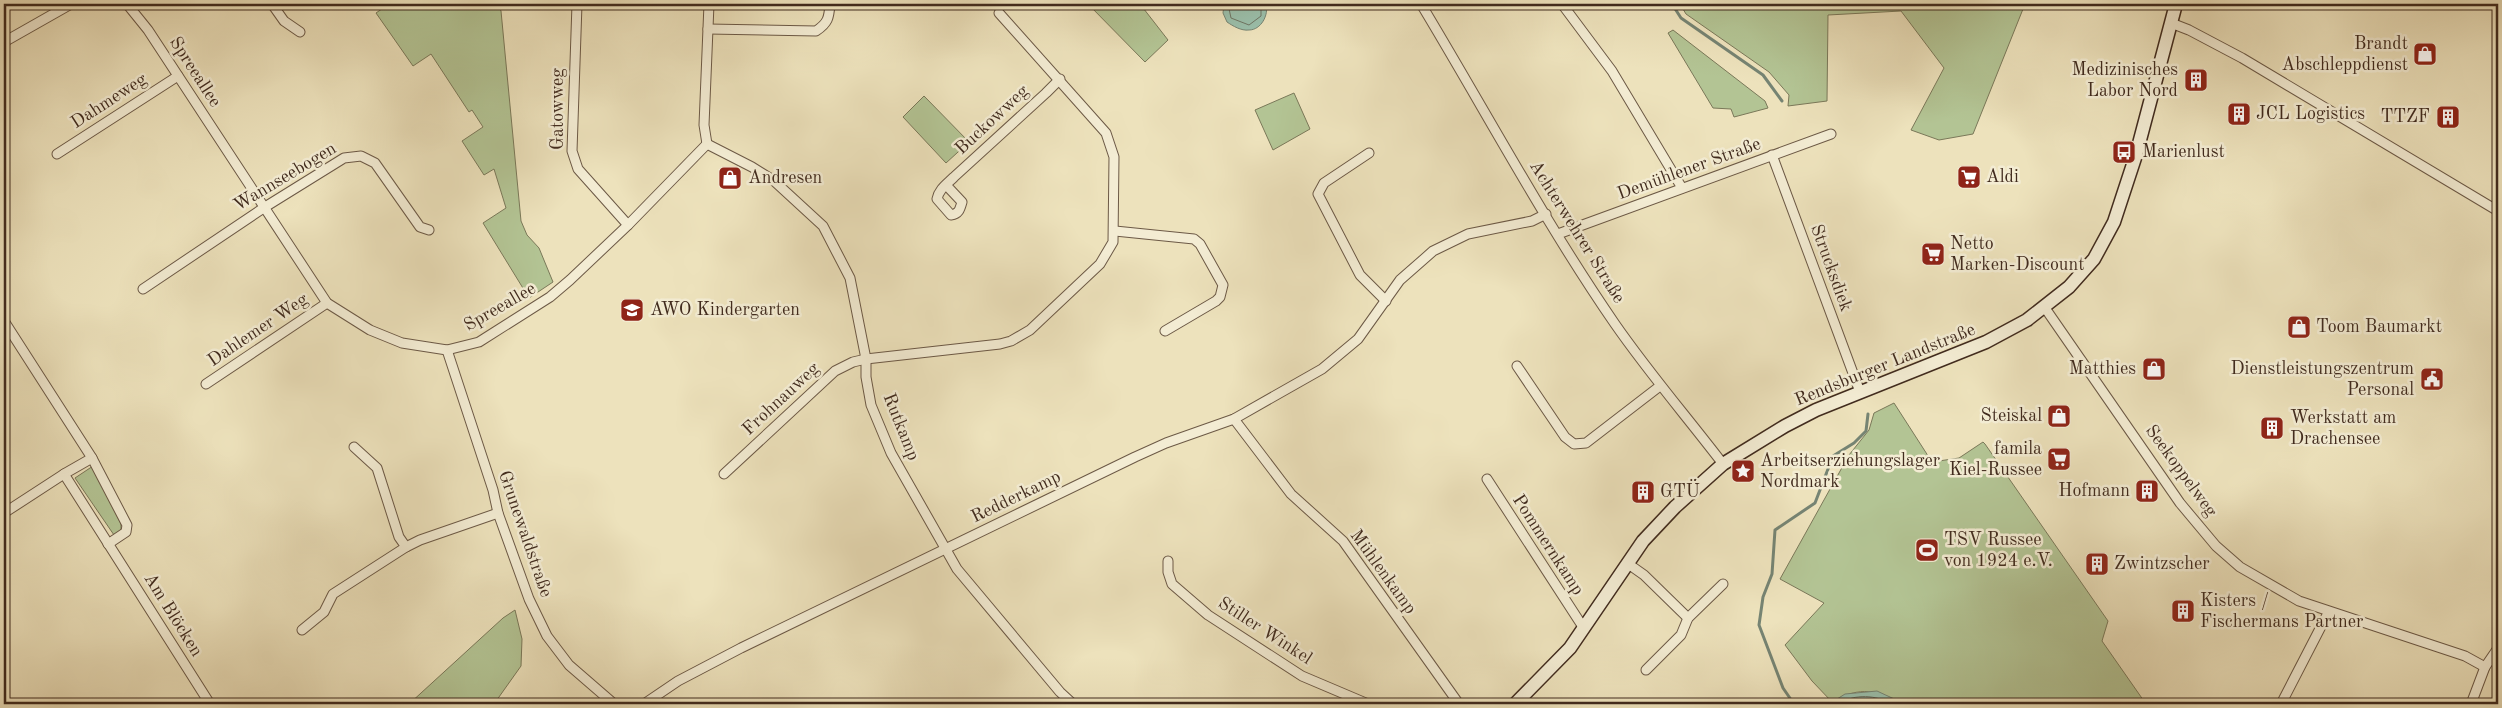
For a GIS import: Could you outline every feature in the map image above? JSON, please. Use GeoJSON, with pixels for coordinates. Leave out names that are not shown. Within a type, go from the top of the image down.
{"type":"FeatureCollection","features":[{"type":"Feature","properties":{"kind":"street"},"geometry":{"type":"LineString","coordinates":[[4,42],[71,4]]}},
{"type":"Feature","properties":{"kind":"street","name":"Spreeallee"},"geometry":{"type":"LineString","coordinates":[[128,4],[178,76],[233,162],[265,206],[327,302],[384,337],[417,346],[447,350],[479,342],[550,297],[628,225],[707,144]]}},
{"type":"Feature","properties":{"kind":"street"},"geometry":{"type":"LineString","coordinates":[[272,4],[284,21],[300,32]]}},
{"type":"Feature","properties":{"kind":"street","name":"Gatowweg"},"geometry":{"type":"LineString","coordinates":[[577,4],[572,151],[578,169],[628,225]]}},
{"type":"Feature","properties":{"kind":"street"},"geometry":{"type":"LineString","coordinates":[[707,144],[704,125],[709,4]]}},
{"type":"Feature","properties":{"kind":"street"},"geometry":{"type":"LineString","coordinates":[[708,29],[816,30],[825,25],[829,18],[830,4]]}},
{"type":"Feature","properties":{"kind":"street","name":"Achterwehrer Straße"},"geometry":{"type":"LineString","coordinates":[[1421,4],[1558,234],[1614,323],[1660,386],[1724,464]]}},
{"type":"Feature","properties":{"kind":"street"},"geometry":{"type":"LineString","coordinates":[[1562,4],[1612,71],[1682,188]]}},
{"type":"Feature","properties":{"kind":"street","name":"Rendsburger Landstraße"},"geometry":{"type":"LineString","coordinates":[[1515,704],[1570,648],[1643,541],[1675,507],[1724,464],[1785,426],[1860,392],[1944,361],[1986,342],[2045,308],[2085,270],[2111,230],[2136,155],[2176,4]]}},
{"type":"Feature","properties":{"kind":"street"},"geometry":{"type":"LineString","coordinates":[[999,13],[1100,124],[1109,141],[1114,157],[1115,231],[1194,239],[1200,244],[1223,285],[1220,297],[1216,301],[1165,331]]}},
{"type":"Feature","properties":{"kind":"street"},"geometry":{"type":"LineString","coordinates":[[2171,23],[2189,30],[2242,58],[2498,211]]}},
{"type":"Feature","properties":{"kind":"street","name":"Dahmeweg"},"geometry":{"type":"LineString","coordinates":[[57,154],[178,76]]}},
{"type":"Feature","properties":{"kind":"street","name":"Buckowweg"},"geometry":{"type":"LineString","coordinates":[[946,185],[1060,79]]}},
{"type":"Feature","properties":{"kind":"street","name":"Demühlener Straße"},"geometry":{"type":"LineString","coordinates":[[1558,234],[1831,134]]}},
{"type":"Feature","properties":{"kind":"street","name":"Rutkamp"},"geometry":{"type":"LineString","coordinates":[[707,144],[773,180],[823,226],[850,278],[866,359],[866,377],[871,405],[891,453],[944,550],[957,569],[1020,646],[1060,692],[1073,704]]}},
{"type":"Feature","properties":{"kind":"street"},"geometry":{"type":"LineString","coordinates":[[1369,154],[1324,183],[1318,194],[1360,274],[1386,301]]}},
{"type":"Feature","properties":{"kind":"street","name":"Strucksdiek"},"geometry":{"type":"LineString","coordinates":[[1772,155],[1860,392]]}},
{"type":"Feature","properties":{"kind":"street","name":"Wannseebogen"},"geometry":{"type":"LineString","coordinates":[[143,289],[265,206],[344,158],[361,156],[371,160],[378,167],[420,227],[429,230]]}},
{"type":"Feature","properties":{"kind":"street","name":"Redderkamp"},"geometry":{"type":"LineString","coordinates":[[644,704],[678,681],[741,648],[1166,443],[1234,419],[1322,369],[1358,339],[1400,280],[1420,262],[1450,242],[1468,234],[1532,221],[1546,214]]}},
{"type":"Feature","properties":{"kind":"street","name":"Frohnauweg"},"geometry":{"type":"LineString","coordinates":[[724,474],[835,371],[853,362],[983,346],[1011,341],[1019,337],[1030,330],[1100,264],[1110,249],[1115,231]]}},
{"type":"Feature","properties":{"kind":"street","name":"Dahlemer Weg"},"geometry":{"type":"LineString","coordinates":[[206,384],[327,302]]}},
{"type":"Feature","properties":{"kind":"street","name":"Seekoppelweg"},"geometry":{"type":"LineString","coordinates":[[2045,308],[2133,432],[2173,494],[2216,546],[2240,568],[2299,601],[2328,613],[2465,656],[2485,667]]}},
{"type":"Feature","properties":{"kind":"street"},"geometry":{"type":"LineString","coordinates":[[4,321],[92,458],[127,525],[126,532],[108,544]]}},
{"type":"Feature","properties":{"kind":"street","name":"Grunewaldstraße"},"geometry":{"type":"LineString","coordinates":[[447,350],[493,490],[498,513],[529,599],[547,636],[569,665],[614,704]]}},
{"type":"Feature","properties":{"kind":"street"},"geometry":{"type":"LineString","coordinates":[[1517,366],[1564,437],[1574,444],[1586,444],[1660,386]]}},
{"type":"Feature","properties":{"kind":"street","name":"Mühlenkamp"},"geometry":{"type":"LineString","coordinates":[[1234,419],[1291,494],[1343,541],[1459,704]]}},
{"type":"Feature","properties":{"kind":"street"},"geometry":{"type":"LineString","coordinates":[[354,447],[378,468],[400,537],[406,547]]}},
{"type":"Feature","properties":{"kind":"street"},"geometry":{"type":"LineString","coordinates":[[4,513],[92,458]]}},
{"type":"Feature","properties":{"kind":"street","name":"Am Blöcken"},"geometry":{"type":"LineString","coordinates":[[64,474],[210,704]]}},
{"type":"Feature","properties":{"kind":"street","name":"Pommernkamp"},"geometry":{"type":"LineString","coordinates":[[1487,479],[1583,627]]}},
{"type":"Feature","properties":{"kind":"street"},"geometry":{"type":"LineString","coordinates":[[302,630],[324,612],[333,594],[406,547],[420,540],[498,513]]}},
{"type":"Feature","properties":{"kind":"street","name":"Stiller Winkel"},"geometry":{"type":"LineString","coordinates":[[1168,561],[1168,572],[1172,584],[1208,615],[1302,676],[1368,704]]}},
{"type":"Feature","properties":{"kind":"street"},"geometry":{"type":"LineString","coordinates":[[1627,563],[1644,575],[1688,618]]}},
{"type":"Feature","properties":{"kind":"street"},"geometry":{"type":"LineString","coordinates":[[1646,670],[1681,635],[1688,618],[1724,584]]}},
{"type":"Feature","properties":{"kind":"street"},"geometry":{"type":"LineString","coordinates":[[2281,704],[2328,613]]}},
{"type":"Feature","properties":{"kind":"street"},"geometry":{"type":"LineString","coordinates":[[2471,704],[2485,667],[2498,648]]}},
{"type":"Feature","properties":{"kind":"shaded area"},"geometry":{"type":"Polygon","coordinates":[[[389,4],[498,4],[501,11],[521,221],[527,235],[539,248],[553,282],[529,298],[483,223],[506,208],[494,169],[484,175],[462,141],[483,127],[472,110],[469,112],[431,54],[413,66],[376,13],[389,4]]]}},
{"type":"Feature","properties":{"kind":"shaded area"},"geometry":{"type":"Polygon","coordinates":[[[1088,4],[1140,4],[1168,40],[1145,62],[1088,4]]]}},
{"type":"Feature","properties":{"kind":"shaded area"},"geometry":{"type":"Polygon","coordinates":[[[1680,4],[2025,4],[1973,134],[1939,140],[1911,130],[1944,68],[1901,11],[1828,15],[1827,101],[1788,106],[1789,95],[1769,72],[1686,14],[1680,4]]]}},
{"type":"Feature","properties":{"kind":"shaded area"},"geometry":{"type":"Polygon","coordinates":[[[1673,30],[1765,101],[1768,108],[1734,117],[1731,109],[1713,108],[1668,33],[1673,30]]]}},
{"type":"Feature","properties":{"kind":"shaded area"},"geometry":{"type":"Polygon","coordinates":[[[1294,93],[1310,129],[1273,150],[1255,110],[1294,93]]]}},
{"type":"Feature","properties":{"kind":"shaded area"},"geometry":{"type":"Polygon","coordinates":[[[924,96],[969,142],[946,163],[903,117],[924,96]]]}},
{"type":"Feature","properties":{"kind":"shaded area","name":"TSV Russee von 1924 e.V."},"geometry":{"type":"Polygon","coordinates":[[[1894,403],[1932,462],[1959,458],[1983,442],[1985,444],[2108,621],[2102,641],[2146,704],[1905,704],[1877,693],[1869,692],[1852,693],[1832,702],[1812,681],[1785,645],[1824,603],[1780,579],[1849,455],[1869,430],[1874,413],[1894,403]]]}},
{"type":"Feature","properties":{"kind":"shaded area"},"geometry":{"type":"Polygon","coordinates":[[[93,466],[121,524],[121,531],[114,535],[75,478],[93,466]]]}},
{"type":"Feature","properties":{"kind":"shaded area"},"geometry":{"type":"Polygon","coordinates":[[[515,610],[522,639],[521,666],[494,704],[409,704],[503,618],[515,610]]]}},
{"type":"Feature","properties":{"kind":"water"},"geometry":{"type":"Polygon","coordinates":[[[1224,4],[1266,4],[1267,8],[1265,17],[1260,25],[1253,29],[1243,30],[1227,22],[1223,13],[1224,4]]]}},
{"type":"Feature","properties":{"kind":"water"},"geometry":{"type":"Polygon","coordinates":[[[1877,691],[1905,704],[1829,704],[1845,694],[1877,691]]]}},
{"type":"Feature","properties":{"kind":"waterway"},"geometry":{"type":"LineString","coordinates":[[1672,4],[1681,18],[1763,75],[1782,101]]}},
{"type":"Feature","properties":{"kind":"waterway"},"geometry":{"type":"LineString","coordinates":[[1794,704],[1783,688],[1759,625],[1763,597],[1772,574],[1775,530],[1815,503],[1833,456],[1854,443],[1866,431],[1868,414]]}},
{"type":"Feature","properties":{"kind":"place","name":"Brandt Abschleppdienst"},"geometry":{"type":"Point","coordinates":[2425,54]}},
{"type":"Feature","properties":{"kind":"place","name":"Medizinisches Labor Nord"},"geometry":{"type":"Point","coordinates":[2196,80]}},
{"type":"Feature","properties":{"kind":"place","name":"JCL Logistics"},"geometry":{"type":"Point","coordinates":[2239,114]}},
{"type":"Feature","properties":{"kind":"place","name":"TTZF"},"geometry":{"type":"Point","coordinates":[2448,117]}},
{"type":"Feature","properties":{"kind":"place","name":"Marienlust"},"geometry":{"type":"Point","coordinates":[2124,152]}},
{"type":"Feature","properties":{"kind":"place","name":"Aldi"},"geometry":{"type":"Point","coordinates":[1969,177]}},
{"type":"Feature","properties":{"kind":"place","name":"Andresen"},"geometry":{"type":"Point","coordinates":[730,178]}},
{"type":"Feature","properties":{"kind":"place","name":"Netto Marken-Discount"},"geometry":{"type":"Point","coordinates":[1933,254]}},
{"type":"Feature","properties":{"kind":"place","name":"AWO Kindergarten"},"geometry":{"type":"Point","coordinates":[632,310]}},
{"type":"Feature","properties":{"kind":"place","name":"Toom Baumarkt"},"geometry":{"type":"Point","coordinates":[2299,327]}},
{"type":"Feature","properties":{"kind":"place","name":"Matthies"},"geometry":{"type":"Point","coordinates":[2154,369]}},
{"type":"Feature","properties":{"kind":"place","name":"Dienstleistungszentrum Personal"},"geometry":{"type":"Point","coordinates":[2432,379]}},
{"type":"Feature","properties":{"kind":"place","name":"Steiskal"},"geometry":{"type":"Point","coordinates":[2059,416]}},
{"type":"Feature","properties":{"kind":"place","name":"Werkstatt am Drachensee"},"geometry":{"type":"Point","coordinates":[2272,428]}},
{"type":"Feature","properties":{"kind":"place","name":"famila Kiel-Russee"},"geometry":{"type":"Point","coordinates":[2059,459]}},
{"type":"Feature","properties":{"kind":"place","name":"Arbeitserziehungslager Nordmark"},"geometry":{"type":"Point","coordinates":[1743,471]}},
{"type":"Feature","properties":{"kind":"place","name":"Hofmann"},"geometry":{"type":"Point","coordinates":[2147,491]}},
{"type":"Feature","properties":{"kind":"place","name":"GTÜ"},"geometry":{"type":"Point","coordinates":[1643,492]}},
{"type":"Feature","properties":{"kind":"place","name":"TSV Russee von 1924 e.V."},"geometry":{"type":"Point","coordinates":[1927,550]}},
{"type":"Feature","properties":{"kind":"place","name":"Zwintzscher"},"geometry":{"type":"Point","coordinates":[2097,564]}},
{"type":"Feature","properties":{"kind":"place","name":"Kisters / Fischermans Partner"},"geometry":{"type":"Point","coordinates":[2183,611]}}]}
